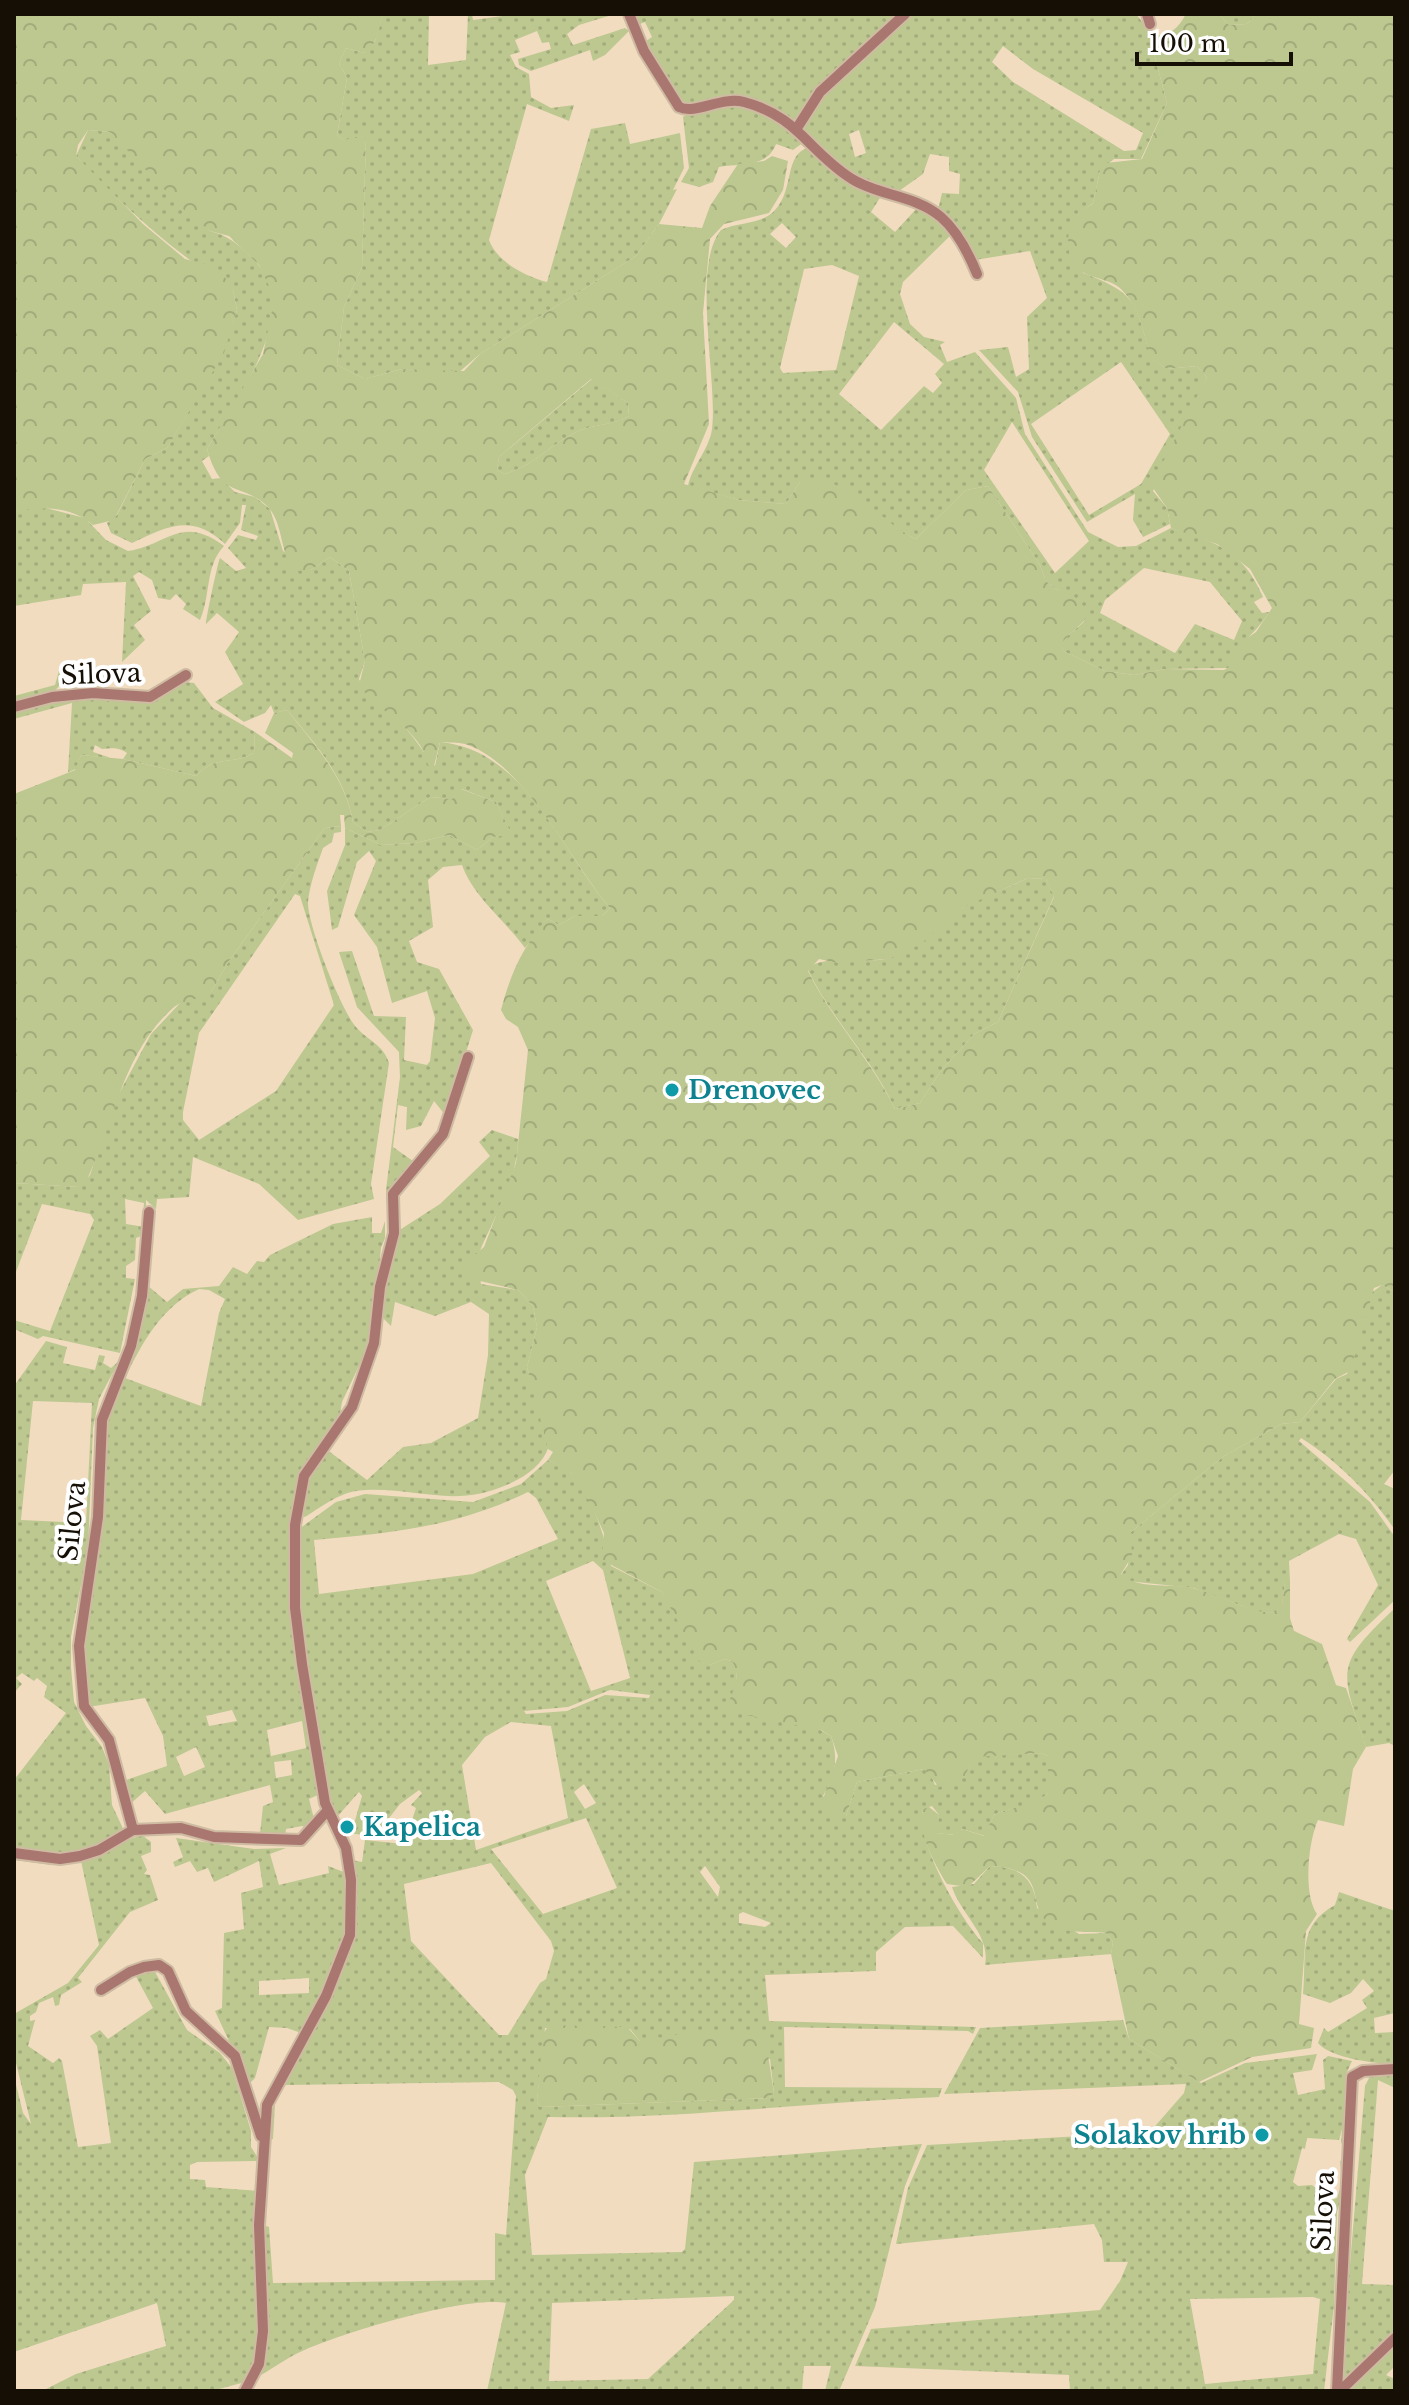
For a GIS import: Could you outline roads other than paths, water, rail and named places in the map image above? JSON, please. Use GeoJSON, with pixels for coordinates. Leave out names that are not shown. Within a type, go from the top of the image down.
{"type":"FeatureCollection","features":[{"type":"Feature","properties":{"kind":"street"},"geometry":{"type":"LineString","coordinates":[[629,14],[644,51],[679,107],[692,110],[729,99],[771,112],[797,128],[808,142],[848,177],[895,194],[942,218],[969,254],[977,274]]}},
{"type":"Feature","properties":{"kind":"street"},"geometry":{"type":"LineString","coordinates":[[797,128],[820,92],[905,14]]}},
{"type":"Feature","properties":{"kind":"street","name":"Silova"},"geometry":{"type":"LineString","coordinates":[[14,707],[52,697],[93,693],[150,697],[186,675]]}},
{"type":"Feature","properties":{"kind":"street"},"geometry":{"type":"LineString","coordinates":[[245,2391],[259,2364],[263,2331],[259,2225],[262,2142],[267,2105],[326,1996],[350,1935],[351,1880],[348,1859],[328,1810],[318,1764],[295,1608],[298,1498],[304,1476],[352,1407],[374,1343],[380,1287],[394,1233],[393,1194],[443,1134],[468,1057]]}},
{"type":"Feature","properties":{"kind":"street","name":"Silova"},"geometry":{"type":"LineString","coordinates":[[133,1830],[109,1740],[84,1706],[79,1646],[98,1517],[102,1420],[131,1346],[142,1296],[149,1212]]}},
{"type":"Feature","properties":{"kind":"street"},"geometry":{"type":"LineString","coordinates":[[14,1853],[60,1859],[80,1856],[99,1850],[133,1830],[181,1828],[214,1837],[301,1840],[328,1810]]}},
{"type":"Feature","properties":{"kind":"street"},"geometry":{"type":"LineString","coordinates":[[101,1990],[144,1967],[159,1965],[168,1971],[186,2011],[235,2056],[262,2142]]}},
{"type":"Feature","properties":{"kind":"street","name":"Silova"},"geometry":{"type":"LineString","coordinates":[[1338,2391],[1352,2077],[1363,2071],[1395,2069]]}},
{"type":"Feature","properties":{"kind":"street","name":"Silova"},"geometry":{"type":"LineString","coordinates":[[1338,2391],[1395,2338]]}},
{"type":"Feature","properties":{"kind":"place","name":"Drenovec"},"geometry":{"type":"Point","coordinates":[672,1090]}},
{"type":"Feature","properties":{"kind":"place","name":"Kapelica"},"geometry":{"type":"Point","coordinates":[347,1827]}},
{"type":"Feature","properties":{"kind":"place","name":"Solakov hrib"},"geometry":{"type":"Point","coordinates":[1262,2135]}}]}
